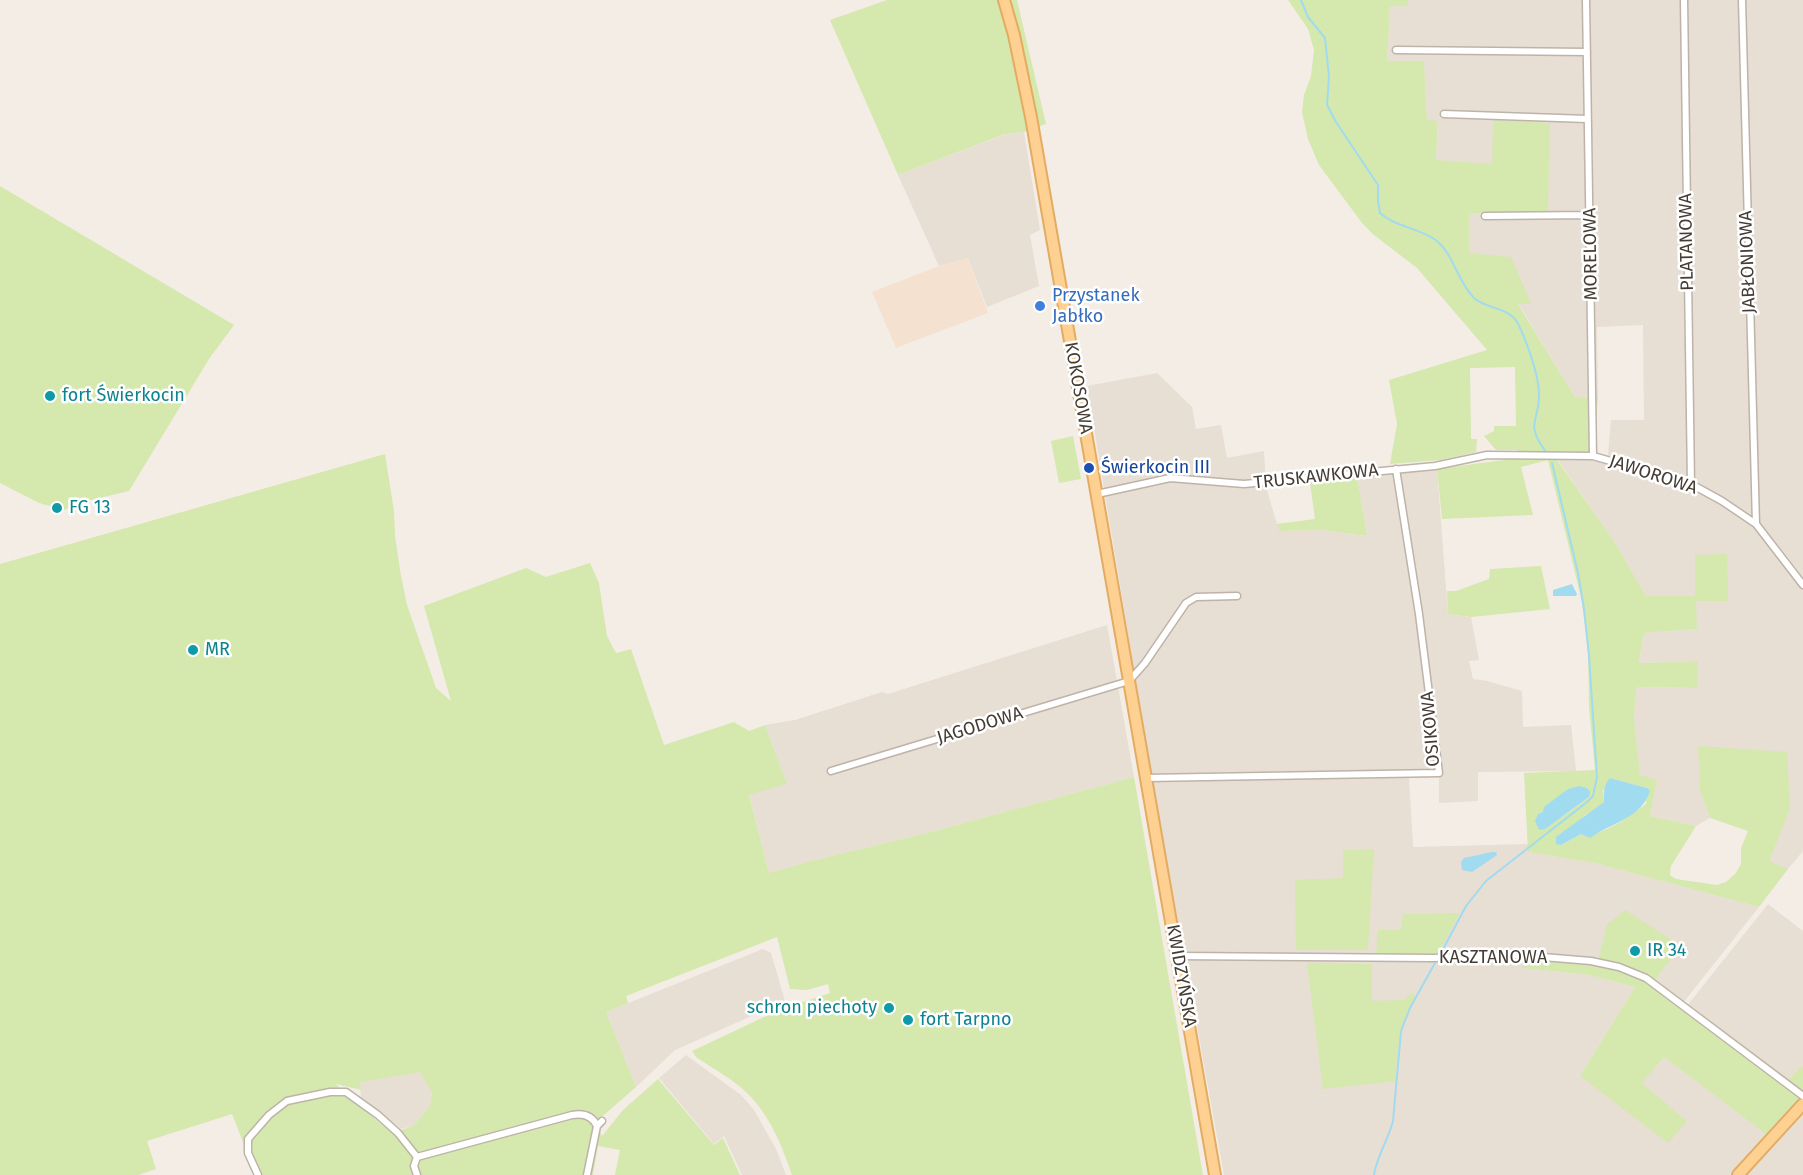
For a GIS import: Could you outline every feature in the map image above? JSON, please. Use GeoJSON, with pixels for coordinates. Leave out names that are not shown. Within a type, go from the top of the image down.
{"type":"FeatureCollection","features":[{"type":"Feature","properties":{"kind":"main road","name":"KOKOSOWA"},"geometry":{"type":"LineString","coordinates":[[1004,0],[1014,34],[1031,117],[1146,778]]}},
{"type":"Feature","properties":{"kind":"main road","name":"KWIDZYŃSKA"},"geometry":{"type":"LineString","coordinates":[[1146,778],[1215,1175]]}},
{"type":"Feature","properties":{"kind":"main road"},"geometry":{"type":"LineString","coordinates":[[1737,1175],[1803,1104]]}},
{"type":"Feature","properties":{"kind":"street","name":"MORELOWA"},"geometry":{"type":"LineString","coordinates":[[1586,0],[1593,456]]}},
{"type":"Feature","properties":{"kind":"street","name":"PLATANOWA"},"geometry":{"type":"LineString","coordinates":[[1684,0],[1691,484]]}},
{"type":"Feature","properties":{"kind":"street","name":"JABŁONIOWA"},"geometry":{"type":"LineString","coordinates":[[1742,0],[1756,524]]}},
{"type":"Feature","properties":{"kind":"street"},"geometry":{"type":"LineString","coordinates":[[1396,50],[1587,52]]}},
{"type":"Feature","properties":{"kind":"street"},"geometry":{"type":"LineString","coordinates":[[1444,114],[1587,119]]}},
{"type":"Feature","properties":{"kind":"street"},"geometry":{"type":"LineString","coordinates":[[1485,216],[1590,214]]}},
{"type":"Feature","properties":{"kind":"street","name":"TRUSKAWKOWA"},"geometry":{"type":"LineString","coordinates":[[1096,494],[1170,478],[1244,484],[1435,466],[1487,455],[1536,456]]}},
{"type":"Feature","properties":{"kind":"street","name":"JAWOROWA"},"geometry":{"type":"LineString","coordinates":[[1536,456],[1593,456],[1691,484],[1740,512],[1756,524],[1803,585]]}},
{"type":"Feature","properties":{"kind":"street","name":"OSIKOWA"},"geometry":{"type":"LineString","coordinates":[[1146,778],[1439,773],[1419,614],[1396,469]]}},
{"type":"Feature","properties":{"kind":"street"},"geometry":{"type":"LineString","coordinates":[[1129,681],[1145,663],[1186,603],[1196,597],[1237,596]]}},
{"type":"Feature","properties":{"kind":"street","name":"JAGODOWA"},"geometry":{"type":"LineString","coordinates":[[831,771],[1129,681]]}},
{"type":"Feature","properties":{"kind":"street","name":"KASZTANOWA"},"geometry":{"type":"LineString","coordinates":[[1177,956],[1433,958],[1519,955],[1591,961],[1619,967],[1646,978],[1803,1096]]}},
{"type":"Feature","properties":{"kind":"street"},"geometry":{"type":"LineString","coordinates":[[258,1175],[248,1153],[248,1139],[256,1129],[287,1101],[330,1092],[346,1092],[378,1115],[398,1133],[417,1157]]}},
{"type":"Feature","properties":{"kind":"street"},"geometry":{"type":"LineString","coordinates":[[417,1157],[582,1113],[600,1123],[587,1175]]}},
{"type":"Feature","properties":{"kind":"street"},"geometry":{"type":"LineString","coordinates":[[417,1157],[414,1166],[417,1175]]}},
{"type":"Feature","properties":{"kind":"shaded area"},"geometry":{"type":"Polygon","coordinates":[[[1408,0],[1803,0],[1803,851],[1788,869],[1768,861],[1790,809],[1700,790],[1710,818],[1696,826],[1650,816],[1657,780],[1640,776],[1634,716],[1635,687],[1697,688],[1697,661],[1639,663],[1644,633],[1696,629],[1696,596],[1646,596],[1614,541],[1557,459],[1589,459],[1591,451],[1608,455],[1611,420],[1644,420],[1643,325],[1597,327],[1598,398],[1575,397],[1518,303],[1530,303],[1469,253],[1469,213],[1548,166],[1550,123],[1492,165],[1436,160],[1438,122],[1427,120],[1424,62],[1387,62],[1390,5],[1407,6],[1408,0]]]}},
{"type":"Feature","properties":{"kind":"shaded area"},"geometry":{"type":"Polygon","coordinates":[[[1024,132],[1040,230],[1030,235],[1039,286],[987,307],[968,258],[939,266],[898,175],[1006,134],[1024,132]]]}},
{"type":"Feature","properties":{"kind":"shaded area"},"geometry":{"type":"Polygon","coordinates":[[[968,258],[988,313],[896,348],[872,292],[939,266],[968,258]]]}},
{"type":"Feature","properties":{"kind":"shaded area"},"geometry":{"type":"Polygon","coordinates":[[[1157,373],[1192,407],[1196,429],[1221,425],[1227,458],[1264,451],[1266,487],[1279,531],[1321,530],[1367,536],[1357,476],[1437,469],[1448,614],[1471,617],[1479,660],[1469,661],[1473,679],[1522,691],[1523,727],[1571,725],[1576,771],[1478,772],[1478,801],[1439,803],[1439,777],[1409,778],[1413,847],[1528,844],[1528,852],[1595,863],[1759,907],[1679,1008],[1650,986],[1680,946],[1665,937],[1597,965],[1525,959],[1523,968],[1589,975],[1635,987],[1580,1076],[1687,1121],[1641,1083],[1664,1057],[1766,1133],[1803,1094],[1803,1175],[1224,1175],[1151,772],[1087,386],[1157,373]]]}},
{"type":"Feature","properties":{"kind":"shaded area"},"geometry":{"type":"Polygon","coordinates":[[[1107,625],[1134,777],[769,873],[749,794],[787,784],[765,725],[795,720],[882,692],[888,694],[1107,625]]]}},
{"type":"Feature","properties":{"kind":"shaded area"},"geometry":{"type":"Polygon","coordinates":[[[1768,904],[1803,931],[1803,1066],[1783,1086],[1683,1011],[1768,904]]]}},
{"type":"Feature","properties":{"kind":"shaded area"},"geometry":{"type":"Polygon","coordinates":[[[763,949],[771,953],[785,1001],[675,1050],[636,1087],[606,1012],[763,949]]]}},
{"type":"Feature","properties":{"kind":"shaded area"},"geometry":{"type":"Polygon","coordinates":[[[686,1055],[741,1095],[754,1110],[776,1149],[786,1175],[742,1175],[724,1136],[714,1144],[659,1078],[686,1055]]]}},
{"type":"Feature","properties":{"kind":"shaded area"},"geometry":{"type":"Polygon","coordinates":[[[421,1071],[432,1091],[430,1106],[413,1126],[401,1129],[361,1098],[360,1082],[421,1071]]]}},
{"type":"Feature","properties":{"kind":"green space"},"geometry":{"type":"Polygon","coordinates":[[[887,0],[1017,0],[1046,124],[1024,132],[1005,134],[898,175],[830,20],[887,0]]]}},
{"type":"Feature","properties":{"kind":"green space"},"geometry":{"type":"Polygon","coordinates":[[[1288,0],[1408,0],[1408,6],[1390,6],[1387,61],[1424,61],[1427,120],[1438,121],[1436,160],[1492,164],[1493,120],[1550,123],[1548,213],[1469,213],[1469,253],[1511,257],[1531,304],[1518,304],[1575,397],[1598,398],[1589,459],[1557,460],[1614,541],[1646,596],[1695,596],[1695,555],[1727,554],[1728,601],[1696,601],[1697,629],[1644,633],[1639,663],[1698,661],[1697,688],[1636,687],[1634,716],[1640,775],[1657,780],[1650,816],[1696,826],[1671,866],[1670,875],[1676,879],[1717,885],[1726,882],[1741,864],[1741,848],[1748,831],[1710,818],[1700,791],[1698,746],[1787,752],[1790,809],[1769,861],[1788,869],[1759,907],[1595,863],[1528,852],[1524,773],[1595,770],[1589,707],[1588,651],[1582,602],[1548,460],[1521,467],[1533,515],[1442,519],[1437,469],[1519,458],[1517,450],[1496,450],[1484,436],[1494,431],[1494,426],[1516,426],[1515,367],[1470,368],[1471,439],[1477,439],[1476,452],[1440,460],[1390,464],[1397,424],[1389,380],[1487,350],[1417,268],[1362,223],[1319,165],[1308,139],[1302,112],[1304,95],[1311,76],[1314,50],[1308,29],[1288,0]],[[1610,778],[1603,791],[1604,802],[1598,809],[1585,815],[1561,845],[1581,834],[1590,837],[1613,826],[1646,804],[1647,788],[1610,778]],[[1589,797],[1543,812],[1538,814],[1562,817],[1589,797]]]}},
{"type":"Feature","properties":{"kind":"green space"},"geometry":{"type":"Polygon","coordinates":[[[0,186],[234,325],[209,359],[129,491],[91,500],[64,510],[39,503],[0,483],[0,186]]]}},
{"type":"Feature","properties":{"kind":"green space"},"geometry":{"type":"Polygon","coordinates":[[[1073,436],[1081,479],[1059,483],[1051,441],[1073,436]]]}},
{"type":"Feature","properties":{"kind":"green space"},"geometry":{"type":"Polygon","coordinates":[[[385,454],[394,511],[395,536],[407,605],[436,688],[451,701],[424,606],[526,568],[546,577],[590,563],[599,583],[607,636],[616,653],[631,649],[664,745],[734,722],[749,731],[765,725],[787,784],[749,795],[769,873],[1134,777],[1203,1175],[792,1175],[774,1131],[755,1102],[736,1083],[697,1058],[692,1051],[779,1010],[830,993],[828,984],[807,990],[790,989],[777,937],[626,996],[628,1003],[606,1012],[636,1087],[595,1120],[602,1136],[623,1110],[658,1079],[714,1145],[723,1138],[740,1175],[615,1175],[620,1150],[598,1146],[593,1175],[256,1175],[232,1114],[147,1141],[156,1169],[138,1175],[0,1175],[0,564],[385,454]],[[420,1072],[360,1082],[361,1090],[336,1084],[348,1097],[392,1133],[413,1126],[430,1106],[432,1092],[420,1072]]]}},
{"type":"Feature","properties":{"kind":"green space"},"geometry":{"type":"Polygon","coordinates":[[[1357,476],[1367,536],[1321,530],[1279,531],[1277,524],[1315,519],[1310,483],[1357,476]]]}},
{"type":"Feature","properties":{"kind":"green space"},"geometry":{"type":"Polygon","coordinates":[[[1541,566],[1550,609],[1471,617],[1448,614],[1447,591],[1456,591],[1489,579],[1490,569],[1541,566]]]}},
{"type":"Feature","properties":{"kind":"green space"},"geometry":{"type":"Polygon","coordinates":[[[1374,849],[1368,950],[1296,950],[1295,880],[1343,878],[1343,850],[1374,849]]]}},
{"type":"Feature","properties":{"kind":"green space"},"geometry":{"type":"Polygon","coordinates":[[[1625,910],[1681,946],[1650,986],[1783,1086],[1803,1066],[1803,1094],[1766,1134],[1664,1057],[1642,1083],[1687,1121],[1668,1143],[1580,1076],[1635,987],[1589,975],[1523,968],[1524,959],[1597,965],[1607,925],[1625,910]]]}},
{"type":"Feature","properties":{"kind":"green space"},"geometry":{"type":"Polygon","coordinates":[[[1460,913],[1438,953],[1376,954],[1378,930],[1401,930],[1403,914],[1460,913]]]}},
{"type":"Feature","properties":{"kind":"green space"},"geometry":{"type":"Polygon","coordinates":[[[1307,963],[1372,964],[1372,1001],[1405,1000],[1410,993],[1415,995],[1400,1037],[1396,1081],[1323,1089],[1307,963]]]}},
{"type":"Feature","properties":{"kind":"water"},"geometry":{"type":"Polygon","coordinates":[[[1572,584],[1576,596],[1553,596],[1553,590],[1572,584]]]}},
{"type":"Feature","properties":{"kind":"water"},"geometry":{"type":"Polygon","coordinates":[[[1610,778],[1647,788],[1650,791],[1640,808],[1590,838],[1581,834],[1561,845],[1556,844],[1556,837],[1604,802],[1605,786],[1610,778]]]}},
{"type":"Feature","properties":{"kind":"water"},"geometry":{"type":"Polygon","coordinates":[[[1579,786],[1587,788],[1590,792],[1589,797],[1545,829],[1539,830],[1535,821],[1538,814],[1543,812],[1544,807],[1568,789],[1579,786]]]}},
{"type":"Feature","properties":{"kind":"water"},"geometry":{"type":"Polygon","coordinates":[[[1496,852],[1497,855],[1472,872],[1462,870],[1461,862],[1464,858],[1496,852]]]}},
{"type":"Feature","properties":{"kind":"waterway"},"geometry":{"type":"LineString","coordinates":[[1301,0],[1308,17],[1325,38],[1329,77],[1327,105],[1378,185],[1380,213],[1386,218],[1437,241],[1448,253],[1463,284],[1474,298],[1508,313],[1517,322],[1528,347],[1536,375],[1539,402],[1534,427],[1535,434],[1546,452]]}},
{"type":"Feature","properties":{"kind":"waterway"},"geometry":{"type":"LineString","coordinates":[[1442,951],[1466,906],[1486,881],[1593,796],[1597,777],[1584,609],[1578,573],[1552,463]]}},
{"type":"Feature","properties":{"kind":"waterway"},"geometry":{"type":"LineString","coordinates":[[1374,1175],[1393,1121],[1401,1031],[1410,1008],[1435,963]]}},
{"type":"Feature","properties":{"kind":"place","name":"Przystanek Jabłko"},"geometry":{"type":"Point","coordinates":[1040,306]}},
{"type":"Feature","properties":{"kind":"place","name":"fort Świerkocin"},"geometry":{"type":"Point","coordinates":[50,396]}},
{"type":"Feature","properties":{"kind":"place","name":"Świerkocin III"},"geometry":{"type":"Point","coordinates":[1089,468]}},
{"type":"Feature","properties":{"kind":"place","name":"FG 13"},"geometry":{"type":"Point","coordinates":[57,508]}},
{"type":"Feature","properties":{"kind":"place","name":"MR"},"geometry":{"type":"Point","coordinates":[193,650]}},
{"type":"Feature","properties":{"kind":"place","name":"IR 34"},"geometry":{"type":"Point","coordinates":[1635,951]}},
{"type":"Feature","properties":{"kind":"place","name":"schron piechoty"},"geometry":{"type":"Point","coordinates":[889,1008]}},
{"type":"Feature","properties":{"kind":"place","name":"fort Tarpno"},"geometry":{"type":"Point","coordinates":[908,1020]}}]}
